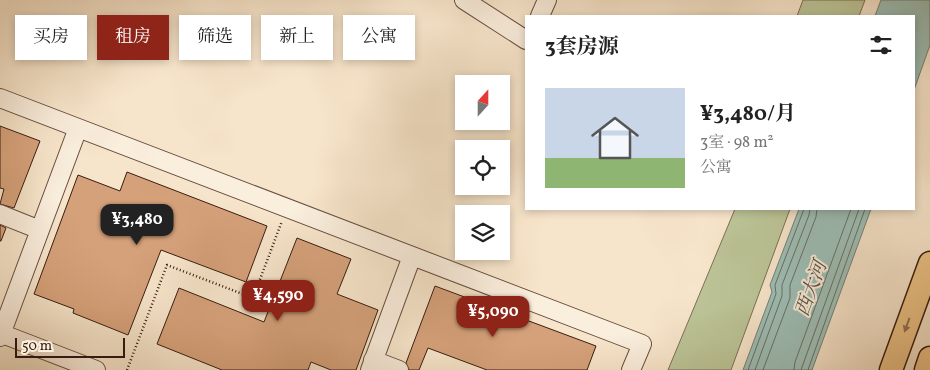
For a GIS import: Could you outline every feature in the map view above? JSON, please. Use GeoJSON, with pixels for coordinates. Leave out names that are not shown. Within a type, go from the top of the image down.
{"type":"FeatureCollection","features":[{"type":"Feature","properties":{"kind":"main road"},"geometry":{"type":"LineString","coordinates":[[891,370],[930,263]]}},
{"type":"Feature","properties":{"kind":"main road"},"geometry":{"type":"LineString","coordinates":[[926,370],[930,358]]}},
{"type":"Feature","properties":{"kind":"lane"},"geometry":{"type":"LineString","coordinates":[[464,0],[525,39]]}},
{"type":"Feature","properties":{"kind":"lane"},"geometry":{"type":"LineString","coordinates":[[540,15],[547,0]]}},
{"type":"Feature","properties":{"kind":"lane"},"geometry":{"type":"LineString","coordinates":[[0,98],[642,344],[630,370]]}},
{"type":"Feature","properties":{"kind":"lane"},"geometry":{"type":"LineString","coordinates":[[78,128],[0,335],[96,370]]}},
{"type":"Feature","properties":{"kind":"lane"},"geometry":{"type":"LineString","coordinates":[[0,214],[40,230]]}},
{"type":"Feature","properties":{"kind":"lane"},"geometry":{"type":"LineString","coordinates":[[399,370],[372,365],[412,256]]}},
{"type":"Feature","properties":{"kind":"path"},"geometry":{"type":"LineString","coordinates":[[127,370],[167,265],[253,298],[287,208]]}},
{"type":"Feature","properties":{"kind":"green space"},"geometry":{"type":"Polygon","coordinates":[[[803,0],[865,0],[859,15],[797,15],[803,0]]]}},
{"type":"Feature","properties":{"kind":"green space"},"geometry":{"type":"Polygon","coordinates":[[[735,210],[790,210],[731,370],[668,370],[735,210]]]}},
{"type":"Feature","properties":{"kind":"water"},"geometry":{"type":"Polygon","coordinates":[[[881,0],[930,0],[930,45],[915,87],[915,15],[875,15],[881,0]]]}},
{"type":"Feature","properties":{"kind":"water","name":"西大河"},"geometry":{"type":"Polygon","coordinates":[[[799,210],[871,210],[812,370],[743,370],[772,292],[770,285],[799,210]]]}},
{"type":"Feature","properties":{"kind":"building"},"geometry":{"type":"Polygon","coordinates":[[[0,126],[40,141],[14,208],[0,204],[4,189],[0,188],[0,126]]]}},
{"type":"Feature","properties":{"kind":"building"},"geometry":{"type":"Polygon","coordinates":[[[127,172],[267,226],[246,282],[161,250],[128,335],[73,313],[74,309],[34,294],[78,175],[120,191],[127,172]]]}},
{"type":"Feature","properties":{"kind":"building"},"geometry":{"type":"Polygon","coordinates":[[[0,225],[6,228],[1,241],[0,241],[0,225]]]}},
{"type":"Feature","properties":{"kind":"building"},"geometry":{"type":"Polygon","coordinates":[[[297,238],[351,259],[337,294],[378,310],[356,370],[331,370],[311,362],[308,370],[222,370],[157,344],[179,288],[264,322],[297,238]]]}},
{"type":"Feature","properties":{"kind":"building"},"geometry":{"type":"Polygon","coordinates":[[[435,286],[596,346],[587,370],[487,370],[428,348],[419,370],[409,370],[406,363],[435,286]]]}}]}
